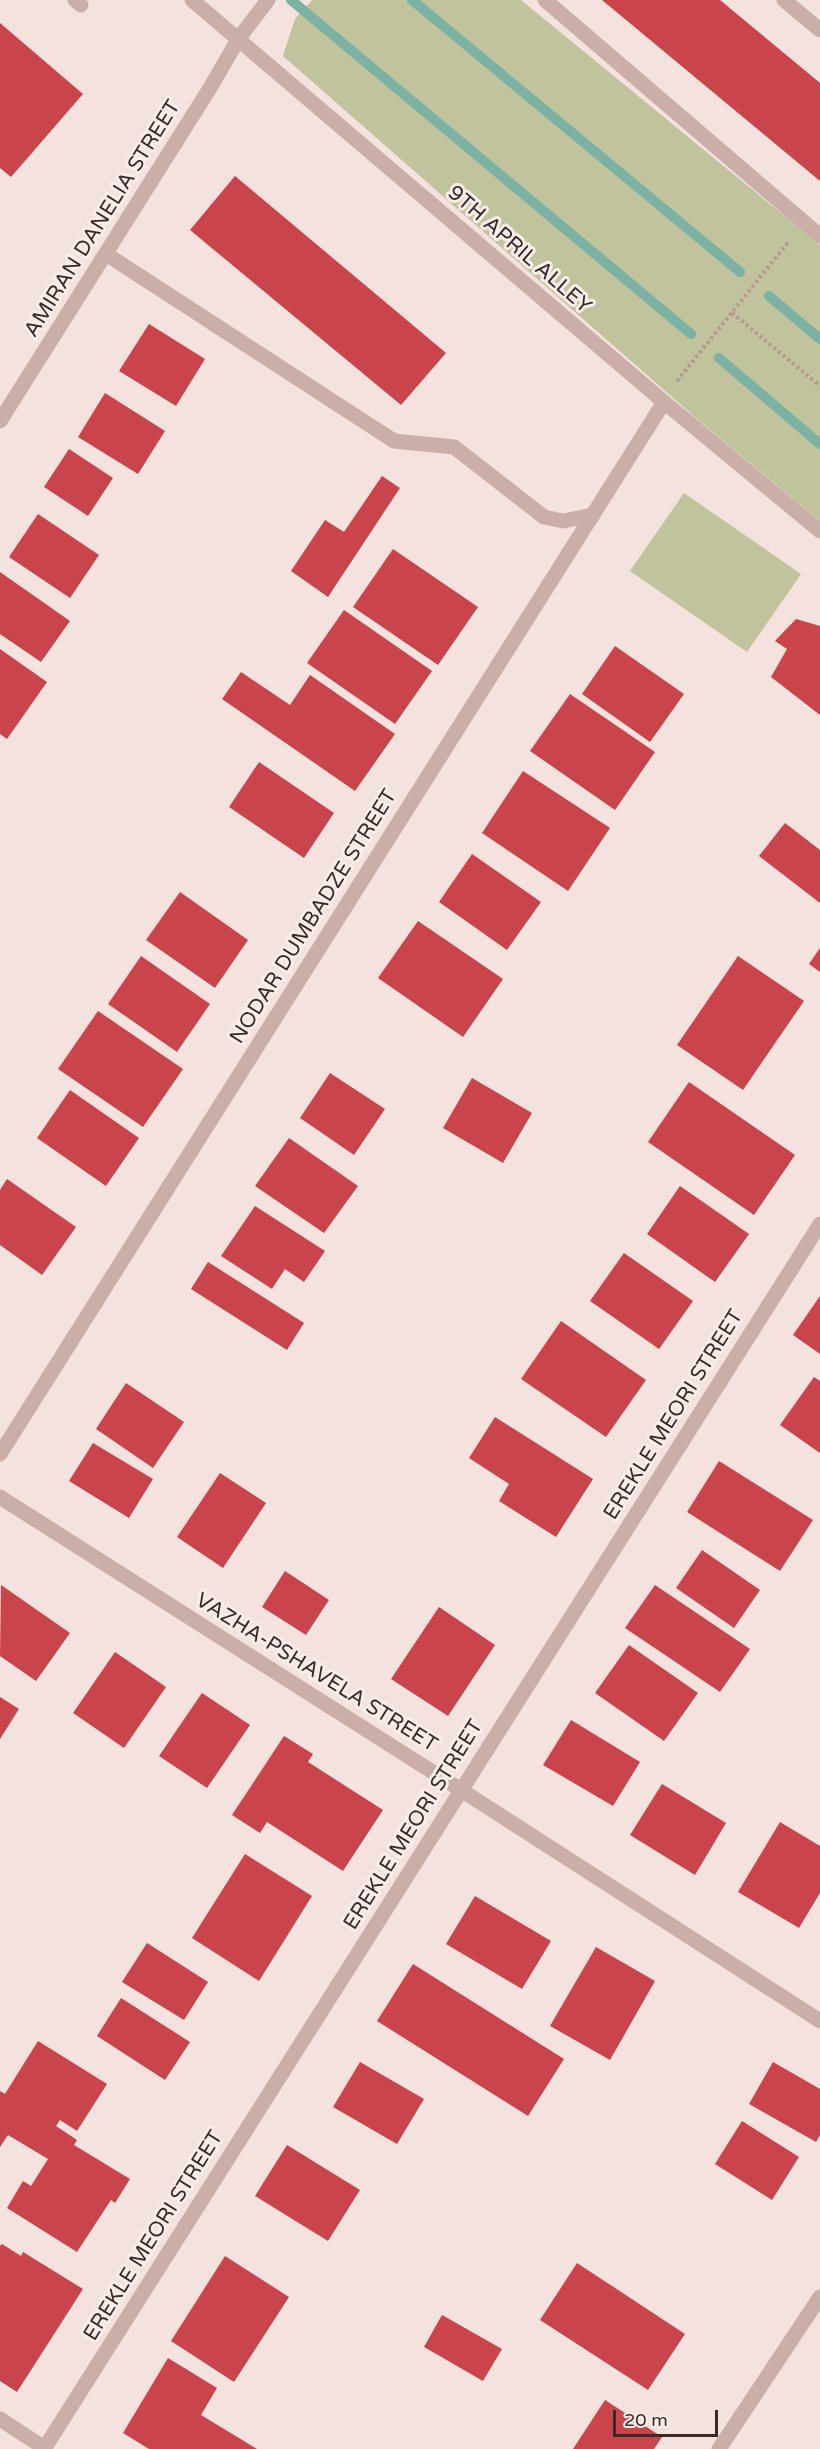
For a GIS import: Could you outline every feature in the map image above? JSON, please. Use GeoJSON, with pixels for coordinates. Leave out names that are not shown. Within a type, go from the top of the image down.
{"type":"FeatureCollection","features":[{"type":"Feature","properties":{"kind":"street","name":"9TH APRIL ALLEY"},"geometry":{"type":"LineString","coordinates":[[192,0],[663,401],[820,531]]}},
{"type":"Feature","properties":{"kind":"street","name":"AMIRAN DANELIA STREET"},"geometry":{"type":"LineString","coordinates":[[0,421],[239,38],[268,0]]}},
{"type":"Feature","properties":{"kind":"street"},"geometry":{"type":"LineString","coordinates":[[545,0],[820,236]]}},
{"type":"Feature","properties":{"kind":"street"},"geometry":{"type":"LineString","coordinates":[[784,0],[820,30]]}},
{"type":"Feature","properties":{"kind":"street"},"geometry":{"type":"LineString","coordinates":[[106,254],[394,441],[454,447],[544,517],[562,520],[593,515]]}},
{"type":"Feature","properties":{"kind":"street","name":"NODAR DUMBADZE STREET"},"geometry":{"type":"LineString","coordinates":[[0,1454],[663,401]]}},
{"type":"Feature","properties":{"kind":"street","name":"EREKLE MEORI STREET"},"geometry":{"type":"LineString","coordinates":[[45,2449],[820,1224]]}},
{"type":"Feature","properties":{"kind":"street","name":"VAZHA-PSHAVELA STREET"},"geometry":{"type":"LineString","coordinates":[[0,1497],[820,2021]]}},
{"type":"Feature","properties":{"kind":"street"},"geometry":{"type":"LineString","coordinates":[[719,2449],[820,2297]]}},
{"type":"Feature","properties":{"kind":"street"},"geometry":{"type":"LineString","coordinates":[[0,2419],[45,2449]]}},
{"type":"Feature","properties":{"kind":"path"},"geometry":{"type":"LineString","coordinates":[[663,401],[804,223]]}},
{"type":"Feature","properties":{"kind":"path"},"geometry":{"type":"LineString","coordinates":[[732,313],[820,386]]}},
{"type":"Feature","properties":{"kind":"green space"},"geometry":{"type":"Polygon","coordinates":[[[312,0],[521,0],[820,245],[820,521],[696,418],[283,56],[295,19],[312,0]]]}},
{"type":"Feature","properties":{"kind":"green space"},"geometry":{"type":"Polygon","coordinates":[[[684,493],[801,574],[747,652],[630,571],[684,493]]]}},
{"type":"Feature","properties":{"kind":"building"},"geometry":{"type":"Polygon","coordinates":[[[602,0],[720,0],[820,83],[820,181],[602,0]]]}},
{"type":"Feature","properties":{"kind":"building"},"geometry":{"type":"Polygon","coordinates":[[[0,23],[83,94],[11,177],[0,168],[0,23]]]}},
{"type":"Feature","properties":{"kind":"building"},"geometry":{"type":"Polygon","coordinates":[[[235,176],[446,353],[401,405],[190,230],[235,176]]]}},
{"type":"Feature","properties":{"kind":"building"},"geometry":{"type":"Polygon","coordinates":[[[149,324],[205,359],[176,406],[119,371],[149,324]]]}},
{"type":"Feature","properties":{"kind":"building"},"geometry":{"type":"Polygon","coordinates":[[[105,393],[165,431],[138,474],[78,437],[105,393]]]}},
{"type":"Feature","properties":{"kind":"building"},"geometry":{"type":"Polygon","coordinates":[[[69,449],[113,478],[88,516],[44,487],[69,449]]]}},
{"type":"Feature","properties":{"kind":"building"},"geometry":{"type":"Polygon","coordinates":[[[382,476],[400,488],[328,597],[291,571],[325,520],[344,532],[382,476]]]}},
{"type":"Feature","properties":{"kind":"building"},"geometry":{"type":"Polygon","coordinates":[[[38,514],[99,555],[70,598],[9,557],[38,514]]]}},
{"type":"Feature","properties":{"kind":"building"},"geometry":{"type":"Polygon","coordinates":[[[393,549],[478,607],[438,665],[353,607],[393,549]]]}},
{"type":"Feature","properties":{"kind":"building"},"geometry":{"type":"Polygon","coordinates":[[[0,572],[70,621],[41,662],[0,634],[0,572]]]}},
{"type":"Feature","properties":{"kind":"building"},"geometry":{"type":"Polygon","coordinates":[[[344,610],[432,671],[395,724],[307,663],[344,610]]]}},
{"type":"Feature","properties":{"kind":"building"},"geometry":{"type":"Polygon","coordinates":[[[796,619],[820,626],[820,715],[771,677],[787,649],[775,641],[796,619]]]}},
{"type":"Feature","properties":{"kind":"building"},"geometry":{"type":"Polygon","coordinates":[[[615,646],[684,694],[650,742],[582,694],[615,646]]]}},
{"type":"Feature","properties":{"kind":"building"},"geometry":{"type":"Polygon","coordinates":[[[0,649],[47,682],[7,739],[0,734],[0,649]]]}},
{"type":"Feature","properties":{"kind":"building"},"geometry":{"type":"Polygon","coordinates":[[[241,672],[290,705],[310,675],[395,734],[355,791],[222,699],[241,672]]]}},
{"type":"Feature","properties":{"kind":"building"},"geometry":{"type":"Polygon","coordinates":[[[570,694],[655,752],[615,810],[530,751],[570,694]]]}},
{"type":"Feature","properties":{"kind":"building"},"geometry":{"type":"Polygon","coordinates":[[[259,762],[334,813],[304,858],[229,807],[259,762]]]}},
{"type":"Feature","properties":{"kind":"building"},"geometry":{"type":"Polygon","coordinates":[[[523,771],[610,828],[568,891],[482,833],[523,771]]]}},
{"type":"Feature","properties":{"kind":"building"},"geometry":{"type":"Polygon","coordinates":[[[785,823],[820,850],[820,903],[759,856],[785,823]]]}},
{"type":"Feature","properties":{"kind":"building"},"geometry":{"type":"Polygon","coordinates":[[[472,854],[541,902],[507,950],[439,902],[472,854]]]}},
{"type":"Feature","properties":{"kind":"building"},"geometry":{"type":"Polygon","coordinates":[[[180,892],[248,940],[215,988],[146,940],[180,892]]]}},
{"type":"Feature","properties":{"kind":"building"},"geometry":{"type":"Polygon","coordinates":[[[418,921],[503,979],[463,1037],[378,978],[418,921]]]}},
{"type":"Feature","properties":{"kind":"building"},"geometry":{"type":"Polygon","coordinates":[[[820,948],[820,972],[809,964],[820,948]]]}},
{"type":"Feature","properties":{"kind":"building"},"geometry":{"type":"Polygon","coordinates":[[[141,956],[210,1004],[177,1052],[108,1004],[141,956]]]}},
{"type":"Feature","properties":{"kind":"building"},"geometry":{"type":"Polygon","coordinates":[[[738,956],[804,1001],[743,1090],[677,1045],[738,956]]]}},
{"type":"Feature","properties":{"kind":"building"},"geometry":{"type":"Polygon","coordinates":[[[98,1011],[183,1069],[143,1127],[58,1069],[98,1011]]]}},
{"type":"Feature","properties":{"kind":"building"},"geometry":{"type":"Polygon","coordinates":[[[330,1073],[385,1109],[354,1155],[300,1118],[330,1073]]]}},
{"type":"Feature","properties":{"kind":"building"},"geometry":{"type":"Polygon","coordinates":[[[472,1078],[532,1113],[503,1163],[443,1128],[472,1078]]]}},
{"type":"Feature","properties":{"kind":"building"},"geometry":{"type":"Polygon","coordinates":[[[689,1082],[795,1155],[754,1215],[648,1142],[689,1082]]]}},
{"type":"Feature","properties":{"kind":"building"},"geometry":{"type":"Polygon","coordinates":[[[70,1090],[139,1138],[106,1186],[37,1138],[70,1090]]]}},
{"type":"Feature","properties":{"kind":"building"},"geometry":{"type":"Polygon","coordinates":[[[289,1138],[358,1186],[324,1233],[255,1186],[289,1138]]]}},
{"type":"Feature","properties":{"kind":"building"},"geometry":{"type":"Polygon","coordinates":[[[7,1179],[76,1227],[42,1275],[0,1245],[0,1190],[7,1179]]]}},
{"type":"Feature","properties":{"kind":"building"},"geometry":{"type":"Polygon","coordinates":[[[680,1186],[749,1234],[715,1282],[647,1234],[680,1186]]]}},
{"type":"Feature","properties":{"kind":"building"},"geometry":{"type":"Polygon","coordinates":[[[255,1206],[325,1251],[304,1282],[285,1269],[272,1289],[221,1256],[255,1206]]]}},
{"type":"Feature","properties":{"kind":"building"},"geometry":{"type":"Polygon","coordinates":[[[624,1253],[693,1301],[659,1349],[590,1301],[624,1253]]]}},
{"type":"Feature","properties":{"kind":"building"},"geometry":{"type":"Polygon","coordinates":[[[208,1262],[304,1323],[287,1350],[191,1289],[208,1262]]]}},
{"type":"Feature","properties":{"kind":"building"},"geometry":{"type":"Polygon","coordinates":[[[820,1296],[820,1354],[793,1335],[820,1296]]]}},
{"type":"Feature","properties":{"kind":"building"},"geometry":{"type":"Polygon","coordinates":[[[561,1321],[646,1380],[606,1437],[521,1379],[561,1321]]]}},
{"type":"Feature","properties":{"kind":"building"},"geometry":{"type":"Polygon","coordinates":[[[814,1377],[820,1381],[820,1453],[780,1425],[814,1377]]]}},
{"type":"Feature","properties":{"kind":"building"},"geometry":{"type":"Polygon","coordinates":[[[126,1383],[184,1422],[153,1468],[96,1429],[126,1383]]]}},
{"type":"Feature","properties":{"kind":"building"},"geometry":{"type":"Polygon","coordinates":[[[495,1417],[593,1479],[556,1537],[499,1501],[509,1484],[469,1458],[495,1417]]]}},
{"type":"Feature","properties":{"kind":"building"},"geometry":{"type":"Polygon","coordinates":[[[93,1443],[153,1479],[129,1518],[69,1481],[93,1443]]]}},
{"type":"Feature","properties":{"kind":"building"},"geometry":{"type":"Polygon","coordinates":[[[719,1461],[813,1520],[780,1571],[687,1512],[719,1461]]]}},
{"type":"Feature","properties":{"kind":"building"},"geometry":{"type":"Polygon","coordinates":[[[220,1473],[266,1503],[223,1568],[177,1537],[220,1473]]]}},
{"type":"Feature","properties":{"kind":"building"},"geometry":{"type":"Polygon","coordinates":[[[702,1550],[760,1590],[734,1628],[676,1588],[702,1550]]]}},
{"type":"Feature","properties":{"kind":"building"},"geometry":{"type":"Polygon","coordinates":[[[285,1571],[329,1600],[306,1635],[262,1607],[285,1571]]]}},
{"type":"Feature","properties":{"kind":"building"},"geometry":{"type":"Polygon","coordinates":[[[1,1585],[70,1633],[36,1681],[0,1656],[1,1585]]]}},
{"type":"Feature","properties":{"kind":"building"},"geometry":{"type":"Polygon","coordinates":[[[655,1585],[750,1649],[720,1692],[625,1628],[655,1585]]]}},
{"type":"Feature","properties":{"kind":"building"},"geometry":{"type":"Polygon","coordinates":[[[439,1607],[495,1645],[448,1716],[391,1679],[439,1607]]]}},
{"type":"Feature","properties":{"kind":"building"},"geometry":{"type":"Polygon","coordinates":[[[629,1645],[698,1693],[664,1741],[595,1693],[629,1645]]]}},
{"type":"Feature","properties":{"kind":"building"},"geometry":{"type":"Polygon","coordinates":[[[115,1652],[166,1687],[124,1748],[73,1713],[115,1652]]]}},
{"type":"Feature","properties":{"kind":"building"},"geometry":{"type":"Polygon","coordinates":[[[202,1693],[250,1725],[207,1788],[159,1756],[202,1693]]]}},
{"type":"Feature","properties":{"kind":"building"},"geometry":{"type":"Polygon","coordinates":[[[0,1697],[19,1709],[0,1739],[0,1697]]]}},
{"type":"Feature","properties":{"kind":"building"},"geometry":{"type":"Polygon","coordinates":[[[571,1720],[640,1762],[613,1806],[543,1765],[571,1720]]]}},
{"type":"Feature","properties":{"kind":"building"},"geometry":{"type":"Polygon","coordinates":[[[284,1736],[313,1754],[308,1762],[383,1810],[343,1871],[267,1822],[260,1833],[232,1815],[284,1736]]]}},
{"type":"Feature","properties":{"kind":"building"},"geometry":{"type":"Polygon","coordinates":[[[662,1784],[726,1823],[695,1875],[630,1835],[662,1784]]]}},
{"type":"Feature","properties":{"kind":"building"},"geometry":{"type":"Polygon","coordinates":[[[780,1822],[820,1846],[820,1893],[799,1928],[738,1892],[780,1822]]]}},
{"type":"Feature","properties":{"kind":"building"},"geometry":{"type":"Polygon","coordinates":[[[245,1854],[312,1896],[259,1981],[192,1938],[245,1854]]]}},
{"type":"Feature","properties":{"kind":"building"},"geometry":{"type":"Polygon","coordinates":[[[475,1896],[551,1941],[522,1989],[446,1944],[475,1896]]]}},
{"type":"Feature","properties":{"kind":"building"},"geometry":{"type":"Polygon","coordinates":[[[147,1943],[208,1982],[184,2020],[122,1982],[147,1943]]]}},
{"type":"Feature","properties":{"kind":"building"},"geometry":{"type":"Polygon","coordinates":[[[596,1947],[655,1981],[610,2060],[550,2026],[596,1947]]]}},
{"type":"Feature","properties":{"kind":"building"},"geometry":{"type":"Polygon","coordinates":[[[413,1964],[564,2059],[528,2116],[377,2021],[413,1964]]]}},
{"type":"Feature","properties":{"kind":"building"},"geometry":{"type":"Polygon","coordinates":[[[121,1998],[190,2042],[165,2080],[97,2036],[121,1998]]]}},
{"type":"Feature","properties":{"kind":"building"},"geometry":{"type":"Polygon","coordinates":[[[38,2041],[107,2084],[77,2131],[60,2120],[56,2126],[77,2140],[74,2145],[130,2179],[115,2203],[111,2200],[77,2252],[7,2208],[23,2181],[31,2186],[48,2159],[8,2135],[0,2147],[0,2091],[5,2094],[38,2041]]]}},
{"type":"Feature","properties":{"kind":"building"},"geometry":{"type":"Polygon","coordinates":[[[360,2062],[424,2099],[397,2144],[333,2107],[360,2062]]]}},
{"type":"Feature","properties":{"kind":"building"},"geometry":{"type":"Polygon","coordinates":[[[773,2062],[820,2089],[820,2135],[816,2142],[749,2104],[773,2062]]]}},
{"type":"Feature","properties":{"kind":"building"},"geometry":{"type":"Polygon","coordinates":[[[742,2121],[799,2157],[772,2200],[715,2164],[742,2121]]]}},
{"type":"Feature","properties":{"kind":"building"},"geometry":{"type":"Polygon","coordinates":[[[287,2145],[360,2190],[328,2241],[255,2196],[287,2145]]]}},
{"type":"Feature","properties":{"kind":"building"},"geometry":{"type":"Polygon","coordinates":[[[2,2244],[21,2256],[23,2252],[83,2289],[17,2392],[0,2381],[0,2246],[2,2244]]]}},
{"type":"Feature","properties":{"kind":"building"},"geometry":{"type":"Polygon","coordinates":[[[225,2256],[289,2297],[234,2382],[171,2341],[225,2256]]]}},
{"type":"Feature","properties":{"kind":"building"},"geometry":{"type":"Polygon","coordinates":[[[577,2263],[685,2334],[648,2390],[540,2320],[577,2263]]]}},
{"type":"Feature","properties":{"kind":"building"},"geometry":{"type":"Polygon","coordinates":[[[442,2315],[502,2349],[483,2381],[424,2347],[442,2315]]]}},
{"type":"Feature","properties":{"kind":"building"},"geometry":{"type":"Polygon","coordinates":[[[168,2358],[217,2388],[201,2415],[257,2449],[149,2449],[123,2433],[168,2358]]]}},
{"type":"Feature","properties":{"kind":"building"},"geometry":{"type":"Polygon","coordinates":[[[605,2400],[662,2437],[654,2449],[573,2449],[605,2400]]]}},
{"type":"Feature","properties":{"kind":"waterway"},"geometry":{"type":"LineString","coordinates":[[291,0],[691,334]]}},
{"type":"Feature","properties":{"kind":"waterway"},"geometry":{"type":"LineString","coordinates":[[412,0],[740,272]]}},
{"type":"Feature","properties":{"kind":"waterway"},"geometry":{"type":"LineString","coordinates":[[769,296],[820,339]]}},
{"type":"Feature","properties":{"kind":"waterway"},"geometry":{"type":"LineString","coordinates":[[719,358],[820,444]]}}]}
